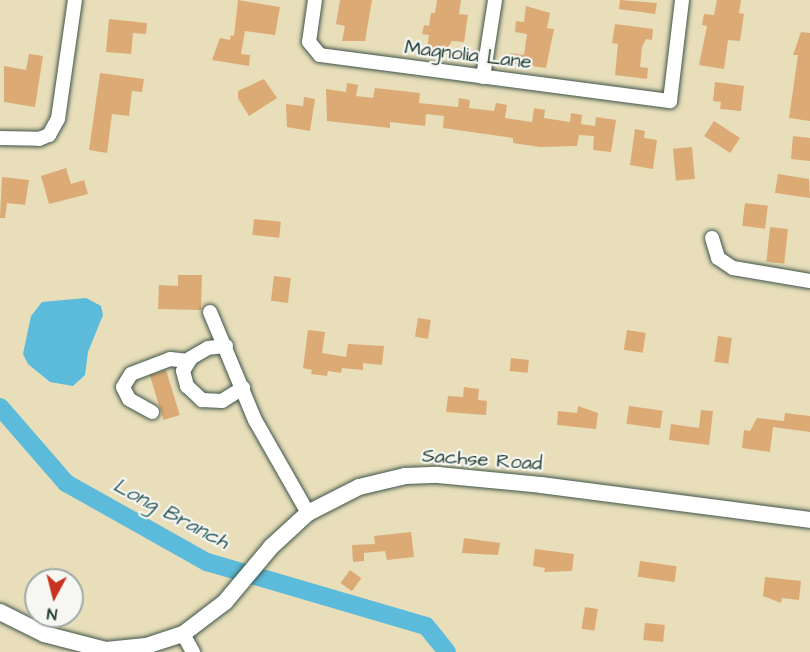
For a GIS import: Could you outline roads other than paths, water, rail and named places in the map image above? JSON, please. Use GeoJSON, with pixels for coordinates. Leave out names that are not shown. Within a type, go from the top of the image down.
{"type":"FeatureCollection","features":[{"type":"Feature","properties":{"kind":"main road","name":"Sachse Road"},"geometry":{"type":"LineString","coordinates":[[0,612],[44,634],[105,650],[146,646],[183,634],[225,602],[264,555],[308,513],[359,487],[405,476],[438,475],[810,520]]}},
{"type":"Feature","properties":{"kind":"street"},"geometry":{"type":"LineString","coordinates":[[0,138],[39,139],[49,135],[58,119],[75,0]]}},
{"type":"Feature","properties":{"kind":"street","name":"Magnolia Lane"},"geometry":{"type":"LineString","coordinates":[[315,0],[309,42],[320,55],[670,101],[682,0]]}},
{"type":"Feature","properties":{"kind":"street"},"geometry":{"type":"LineString","coordinates":[[483,76],[495,0]]}},
{"type":"Feature","properties":{"kind":"street"},"geometry":{"type":"LineString","coordinates":[[712,238],[718,258],[733,268],[810,282]]}},
{"type":"Feature","properties":{"kind":"street"},"geometry":{"type":"LineString","coordinates":[[210,312],[255,420],[308,513]]}},
{"type":"Feature","properties":{"kind":"street"},"geometry":{"type":"LineString","coordinates":[[226,346],[208,348],[189,361],[183,371],[187,386],[202,400],[222,401],[243,388]]}},
{"type":"Feature","properties":{"kind":"street"},"geometry":{"type":"LineString","coordinates":[[152,412],[129,399],[123,387],[131,374],[170,359],[189,361]]}},
{"type":"Feature","properties":{"kind":"street"},"geometry":{"type":"LineString","coordinates":[[183,634],[193,652]]}},
{"type":"Feature","properties":{"kind":"water"},"geometry":{"type":"Polygon","coordinates":[[[86,298],[101,306],[103,315],[88,352],[85,375],[73,386],[50,382],[28,364],[23,354],[31,316],[42,302],[86,298]]]}},
{"type":"Feature","properties":{"kind":"waterway","name":"Long Branch"},"geometry":{"type":"LineString","coordinates":[[0,407],[66,483],[207,562],[426,626],[447,652]]}}]}
